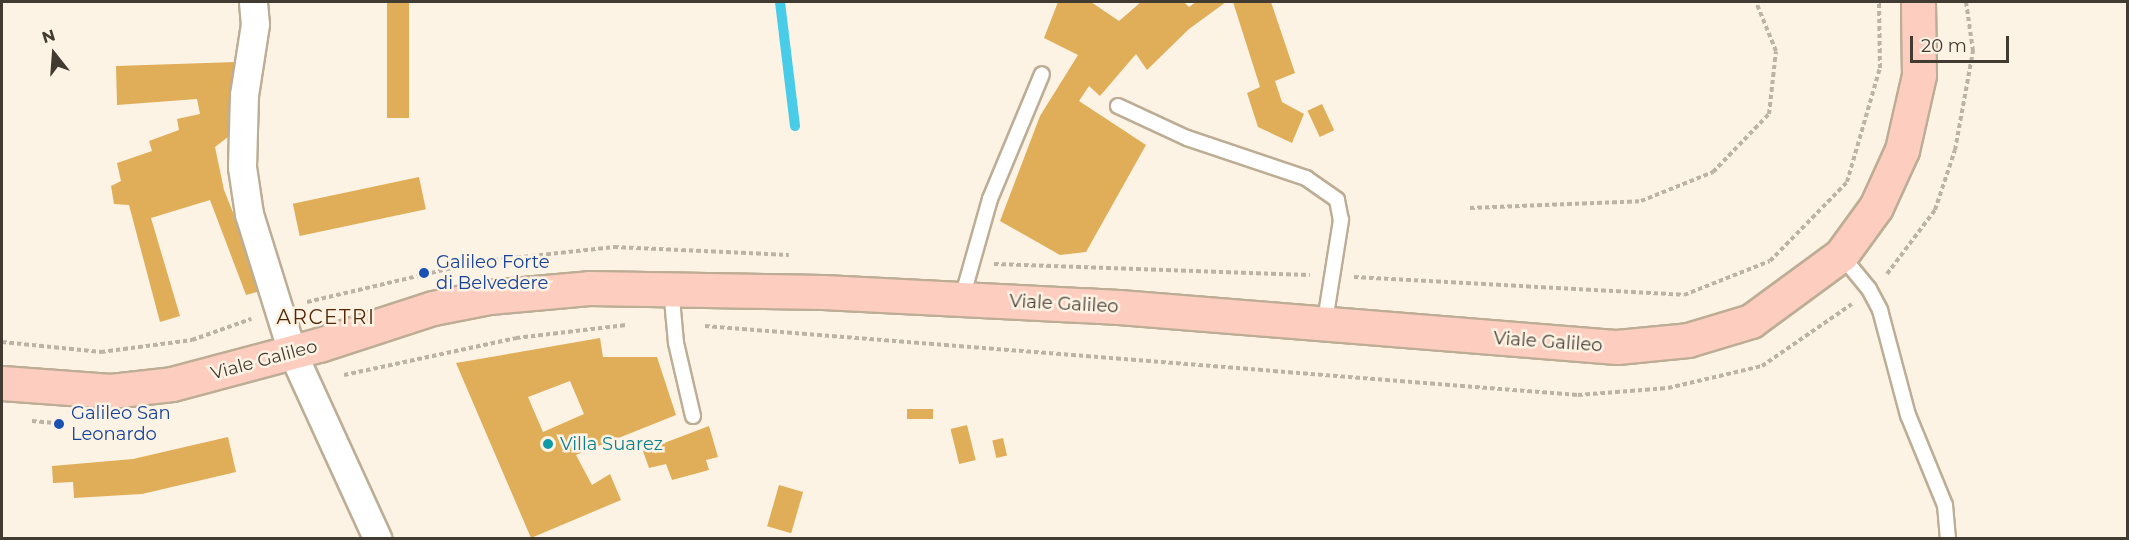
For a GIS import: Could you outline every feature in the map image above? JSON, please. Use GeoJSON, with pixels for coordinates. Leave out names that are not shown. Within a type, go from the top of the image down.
{"type":"FeatureCollection","features":[{"type":"Feature","properties":{"kind":"main road","name":"Viale Galileo"},"geometry":{"type":"LineString","coordinates":[[2,383],[111,391],[172,384],[292,352],[433,308],[489,297],[589,288],[671,288],[962,298],[1325,321],[1522,342],[1617,347],[1688,340],[1751,321],[1840,255],[1876,207],[1902,150],[1919,75],[1918,2]]}},
{"type":"Feature","properties":{"kind":"street"},"geometry":{"type":"LineString","coordinates":[[253,2],[255,24],[244,95],[242,167],[249,214],[292,352],[377,538]]}},
{"type":"Feature","properties":{"kind":"lane"},"geometry":{"type":"LineString","coordinates":[[962,298],[990,199],[1042,74]]}},
{"type":"Feature","properties":{"kind":"lane"},"geometry":{"type":"LineString","coordinates":[[1118,106],[1187,138],[1306,178],[1337,200],[1341,220],[1325,321]]}},
{"type":"Feature","properties":{"kind":"lane"},"geometry":{"type":"LineString","coordinates":[[1840,255],[1869,290],[1883,320],[1908,415],[1944,505],[1948,538]]}},
{"type":"Feature","properties":{"kind":"lane"},"geometry":{"type":"LineString","coordinates":[[671,288],[676,343],[693,416]]}},
{"type":"Feature","properties":{"kind":"path"},"geometry":{"type":"LineString","coordinates":[[1470,208],[1641,201],[1713,172],[1769,114],[1776,51],[1756,2]]}},
{"type":"Feature","properties":{"kind":"path"},"geometry":{"type":"LineString","coordinates":[[972,263],[1332,276],[1684,295],[1770,261],[1847,182],[1880,68],[1879,2]]}},
{"type":"Feature","properties":{"kind":"path"},"geometry":{"type":"LineString","coordinates":[[491,261],[614,248],[793,255]]}},
{"type":"Feature","properties":{"kind":"path"},"geometry":{"type":"LineString","coordinates":[[2,342],[101,352],[192,340],[279,309],[479,262]]}},
{"type":"Feature","properties":{"kind":"building"},"geometry":{"type":"Polygon","coordinates":[[[387,2],[409,2],[409,118],[387,118],[387,2]]]}},
{"type":"Feature","properties":{"kind":"building"},"geometry":{"type":"Polygon","coordinates":[[[1058,2],[1091,2],[1119,21],[1141,2],[1184,2],[1189,7],[1196,2],[1226,2],[1189,29],[1147,70],[1136,54],[1100,96],[1089,86],[1079,101],[1146,145],[1086,252],[1060,255],[1000,221],[1040,116],[1078,55],[1044,38],[1058,2]]]}},
{"type":"Feature","properties":{"kind":"building"},"geometry":{"type":"Polygon","coordinates":[[[1233,2],[1271,2],[1295,73],[1275,81],[1282,102],[1304,114],[1292,143],[1258,127],[1247,93],[1260,87],[1233,2]]]}},
{"type":"Feature","properties":{"kind":"building"},"geometry":{"type":"Polygon","coordinates":[[[236,62],[228,137],[215,147],[224,190],[264,290],[246,295],[210,200],[151,218],[180,316],[160,322],[129,205],[114,204],[111,186],[121,181],[117,163],[152,151],[149,141],[179,130],[177,119],[200,114],[197,99],[117,105],[116,66],[236,62]]]}},
{"type":"Feature","properties":{"kind":"building"},"geometry":{"type":"Polygon","coordinates":[[[1322,104],[1334,130],[1320,137],[1307,111],[1322,104]]]}},
{"type":"Feature","properties":{"kind":"building"},"geometry":{"type":"Polygon","coordinates":[[[419,177],[426,209],[300,236],[293,204],[419,177]]]}},
{"type":"Feature","properties":{"kind":"building","name":"Villa Suarez"},"geometry":{"type":"Polygon","coordinates":[[[600,338],[603,357],[657,357],[676,415],[576,455],[592,485],[610,474],[621,500],[531,538],[456,363],[600,338]],[[570,381],[528,397],[543,432],[584,414],[570,381]]]}},
{"type":"Feature","properties":{"kind":"building"},"geometry":{"type":"Polygon","coordinates":[[[907,409],[933,409],[933,419],[907,419],[907,409]]]}},
{"type":"Feature","properties":{"kind":"building"},"geometry":{"type":"Polygon","coordinates":[[[967,425],[976,460],[959,464],[951,429],[967,425]]]}},
{"type":"Feature","properties":{"kind":"building"},"geometry":{"type":"Polygon","coordinates":[[[709,426],[718,457],[706,460],[709,470],[672,480],[666,464],[649,468],[643,451],[709,426]]]}},
{"type":"Feature","properties":{"kind":"building"},"geometry":{"type":"Polygon","coordinates":[[[228,437],[236,472],[142,494],[74,498],[73,482],[53,483],[52,466],[133,459],[228,437]]]}},
{"type":"Feature","properties":{"kind":"building"},"geometry":{"type":"Polygon","coordinates":[[[1003,438],[1007,456],[996,458],[992,440],[1003,438]]]}},
{"type":"Feature","properties":{"kind":"building"},"geometry":{"type":"Polygon","coordinates":[[[779,485],[803,492],[791,533],[767,526],[779,485]]]}},
{"type":"Feature","properties":{"kind":"waterway"},"geometry":{"type":"LineString","coordinates":[[780,2],[795,126]]}},
{"type":"Feature","properties":{"kind":"place","name":"Galileo Forte di Belvedere"},"geometry":{"type":"Point","coordinates":[424,273]}},
{"type":"Feature","properties":{"kind":"place","name":"Galileo San Leonardo"},"geometry":{"type":"Point","coordinates":[59,424]}},
{"type":"Feature","properties":{"kind":"place","name":"Villa Suarez"},"geometry":{"type":"Point","coordinates":[548,444]}},
{"type":"Feature","properties":{"kind":"district","name":"ARCETRI"},"geometry":{"type":"Point","coordinates":[326,317]}}]}
